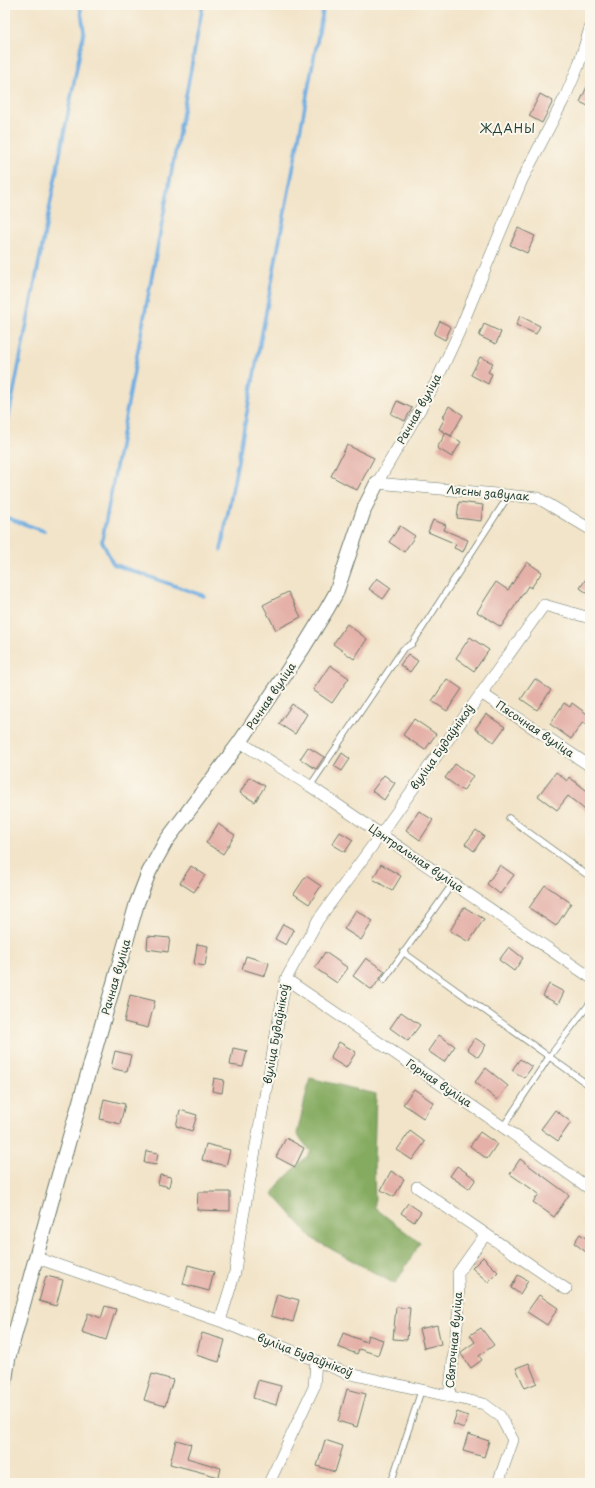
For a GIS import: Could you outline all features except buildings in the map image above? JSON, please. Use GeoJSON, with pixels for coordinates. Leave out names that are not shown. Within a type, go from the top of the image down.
{"type":"FeatureCollection","features":[{"type":"Feature","properties":{"kind":"street","name":"Рачная вуліца"},"geometry":{"type":"LineString","coordinates":[[5,1380],[8,1359],[54,1192],[137,903],[149,872],[166,842],[240,742],[303,648],[336,593],[365,508],[377,483],[444,365],[522,180],[566,95],[578,67],[590,28]]}},
{"type":"Feature","properties":{"kind":"street","name":"Лясны завулак"},"geometry":{"type":"LineString","coordinates":[[377,483],[538,498],[590,529]]}},
{"type":"Feature","properties":{"kind":"street","name":"вуліца Будаўнікоў"},"geometry":{"type":"LineString","coordinates":[[449,1397],[346,1373],[220,1321],[236,1272],[240,1234],[286,979],[318,920],[544,605],[590,618]]}},
{"type":"Feature","properties":{"kind":"street","name":"Пясочная вуліца"},"geometry":{"type":"LineString","coordinates":[[481,693],[590,766]]}},
{"type":"Feature","properties":{"kind":"street","name":"Цэнтральная вуліца"},"geometry":{"type":"LineString","coordinates":[[240,742],[310,786],[453,882],[590,977]]}},
{"type":"Feature","properties":{"kind":"street","name":"Горная вуліца"},"geometry":{"type":"LineString","coordinates":[[286,979],[503,1127],[590,1189]]}},
{"type":"Feature","properties":{"kind":"street"},"geometry":{"type":"LineString","coordinates":[[417,1187],[566,1289]]}},
{"type":"Feature","properties":{"kind":"street","name":"Святочная вуліца"},"geometry":{"type":"LineString","coordinates":[[485,1235],[458,1273],[459,1307],[449,1397],[484,1404],[500,1416],[513,1440],[498,1483]]}},
{"type":"Feature","properties":{"kind":"street"},"geometry":{"type":"LineString","coordinates":[[37,1258],[220,1321]]}},
{"type":"Feature","properties":{"kind":"street"},"geometry":{"type":"LineString","coordinates":[[269,1483],[314,1387],[316,1361]]}},
{"type":"Feature","properties":{"kind":"lane"},"geometry":{"type":"LineString","coordinates":[[310,786],[403,649],[412,644],[509,495]]}},
{"type":"Feature","properties":{"kind":"lane"},"geometry":{"type":"LineString","coordinates":[[509,818],[590,877]]}},
{"type":"Feature","properties":{"kind":"lane"},"geometry":{"type":"LineString","coordinates":[[384,980],[453,882]]}},
{"type":"Feature","properties":{"kind":"lane"},"geometry":{"type":"LineString","coordinates":[[403,952],[590,1086]]}},
{"type":"Feature","properties":{"kind":"lane"},"geometry":{"type":"LineString","coordinates":[[503,1127],[549,1057],[590,1003]]}},
{"type":"Feature","properties":{"kind":"lane"},"geometry":{"type":"LineString","coordinates":[[391,1483],[421,1391]]}},
{"type":"Feature","properties":{"kind":"green space"},"geometry":{"type":"Polygon","coordinates":[[[310,1078],[376,1094],[374,1159],[375,1208],[420,1243],[395,1284],[313,1239],[273,1194],[280,1183],[311,1152],[297,1134],[310,1078]]]}},
{"type":"Feature","properties":{"kind":"waterway"},"geometry":{"type":"LineString","coordinates":[[5,436],[84,31],[80,5]]}},
{"type":"Feature","properties":{"kind":"waterway"},"geometry":{"type":"LineString","coordinates":[[203,5],[102,541],[113,564],[204,596]]}},
{"type":"Feature","properties":{"kind":"waterway"},"geometry":{"type":"LineString","coordinates":[[221,550],[324,5]]}},
{"type":"Feature","properties":{"kind":"waterway"},"geometry":{"type":"LineString","coordinates":[[5,517],[44,531]]}},
{"type":"Feature","properties":{"kind":"district","name":"ЖДАНЫ"},"geometry":{"type":"Point","coordinates":[508,129]}}]}
